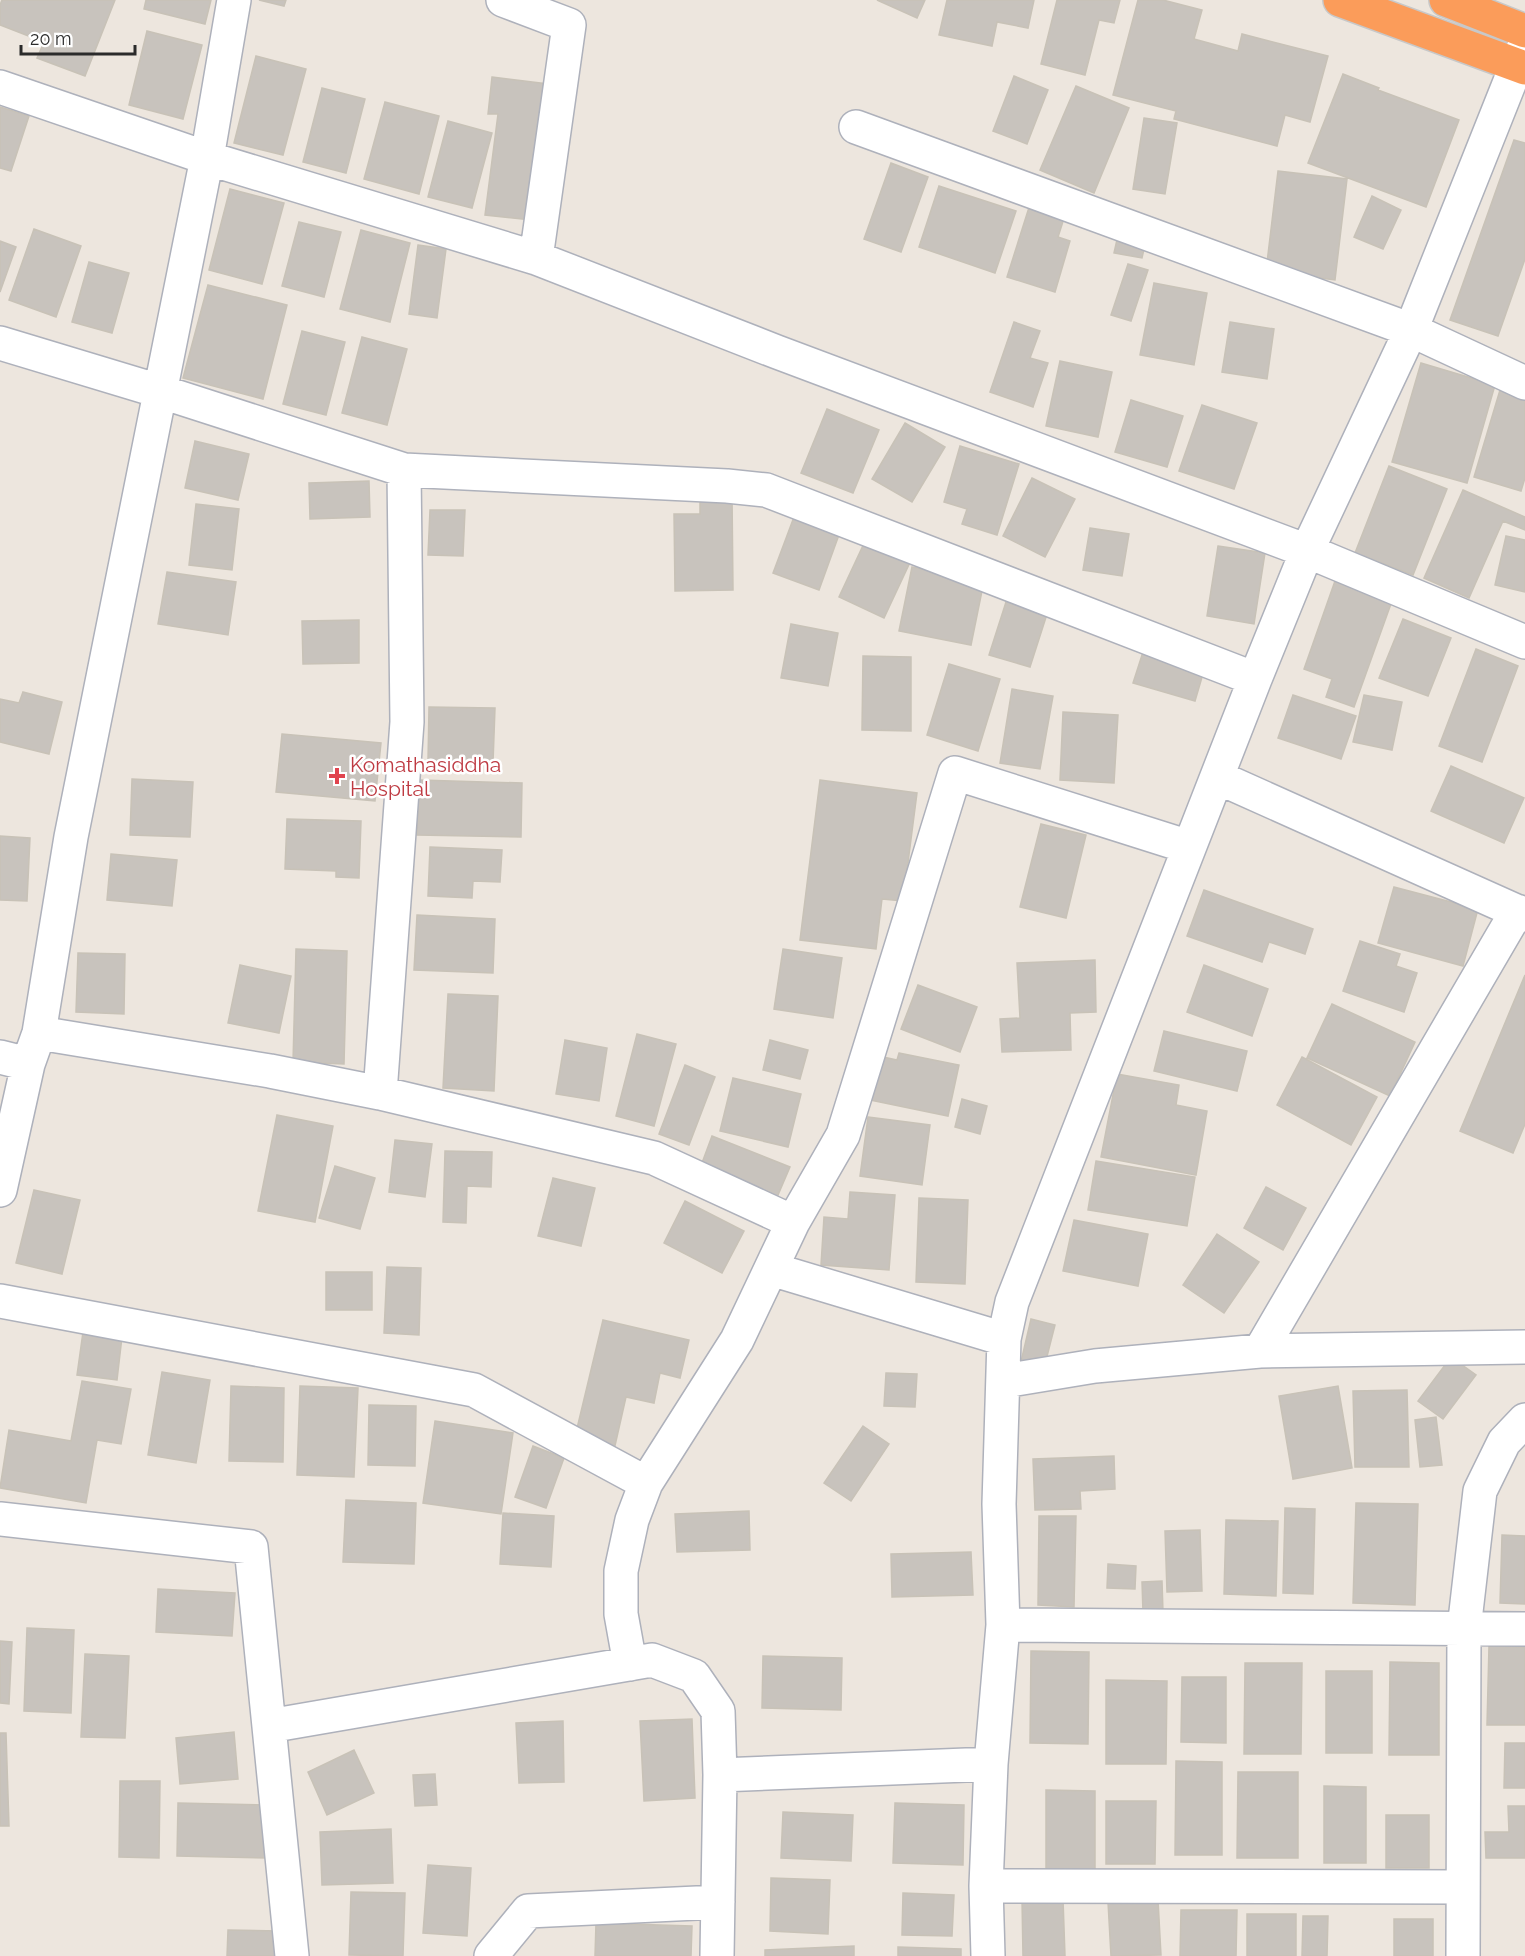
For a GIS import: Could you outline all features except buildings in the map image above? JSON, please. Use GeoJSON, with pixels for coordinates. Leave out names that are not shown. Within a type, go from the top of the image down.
{"type":"FeatureCollection","features":[{"type":"Feature","properties":{"kind":"highway"},"geometry":{"type":"LineString","coordinates":[[1340,0],[1522,59]]}},
{"type":"Feature","properties":{"kind":"highway"},"geometry":{"type":"LineString","coordinates":[[1446,0],[1525,31]]}},
{"type":"Feature","properties":{"kind":"street"},"geometry":{"type":"LineString","coordinates":[[0,1190],[14,1061],[39,1033],[70,837],[207,158],[234,0]]}},
{"type":"Feature","properties":{"kind":"street"},"geometry":{"type":"LineString","coordinates":[[502,0],[569,25],[536,258]]}},
{"type":"Feature","properties":{"kind":"street"},"geometry":{"type":"LineString","coordinates":[[988,1956],[986,1886],[991,1764],[1003,1625],[999,1504],[1004,1339],[1012,1302],[1307,551],[1411,330],[1522,59]]}},
{"type":"Feature","properties":{"kind":"street"},"geometry":{"type":"LineString","coordinates":[[0,87],[207,158],[536,258],[788,356],[1307,551],[1525,642]]}},
{"type":"Feature","properties":{"kind":"street"},"geometry":{"type":"LineString","coordinates":[[856,127],[1411,330],[1525,383]]}},
{"type":"Feature","properties":{"kind":"street"},"geometry":{"type":"LineString","coordinates":[[0,343],[159,391],[404,470],[727,486],[766,490],[1255,679]]}},
{"type":"Feature","properties":{"kind":"street"},"geometry":{"type":"LineString","coordinates":[[380,1093],[407,722],[404,470]]}},
{"type":"Feature","properties":{"kind":"street"},"geometry":{"type":"LineString","coordinates":[[630,1664],[621,1614],[621,1571],[632,1520],[646,1483],[737,1340],[793,1222],[843,1136],[956,773],[1189,847]]}},
{"type":"Feature","properties":{"kind":"street"},"geometry":{"type":"LineString","coordinates":[[1217,777],[1521,913],[1260,1350]]}},
{"type":"Feature","properties":{"kind":"street"},"geometry":{"type":"LineString","coordinates":[[39,1033],[270,1071],[380,1093],[654,1158],[793,1222]]}},
{"type":"Feature","properties":{"kind":"street"},"geometry":{"type":"LineString","coordinates":[[771,1269],[1004,1339]]}},
{"type":"Feature","properties":{"kind":"street"},"geometry":{"type":"LineString","coordinates":[[0,1301],[474,1390],[646,1483]]}},
{"type":"Feature","properties":{"kind":"street"},"geometry":{"type":"LineString","coordinates":[[1004,1381],[1095,1366],[1260,1350],[1525,1347]]}},
{"type":"Feature","properties":{"kind":"street"},"geometry":{"type":"LineString","coordinates":[[1463,1956],[1464,1629],[1480,1491],[1504,1442],[1525,1420]]}},
{"type":"Feature","properties":{"kind":"street"},"geometry":{"type":"LineString","coordinates":[[0,1519],[251,1547],[292,1956]]}},
{"type":"Feature","properties":{"kind":"street"},"geometry":{"type":"LineString","coordinates":[[1003,1625],[1525,1629]]}},
{"type":"Feature","properties":{"kind":"street"},"geometry":{"type":"LineString","coordinates":[[269,1726],[652,1660],[693,1676],[718,1711],[720,1775],[717,1956]]}},
{"type":"Feature","properties":{"kind":"street"},"geometry":{"type":"LineString","coordinates":[[720,1775],[991,1764]]}},
{"type":"Feature","properties":{"kind":"street"},"geometry":{"type":"LineString","coordinates":[[986,1886],[1462,1887]]}},
{"type":"Feature","properties":{"kind":"street"},"geometry":{"type":"LineString","coordinates":[[491,1956],[528,1911],[718,1902]]}},
{"type":"Feature","properties":{"kind":"place","name":"Komathasiddha Hospital"},"geometry":{"type":"Point","coordinates":[337,776]}}]}
